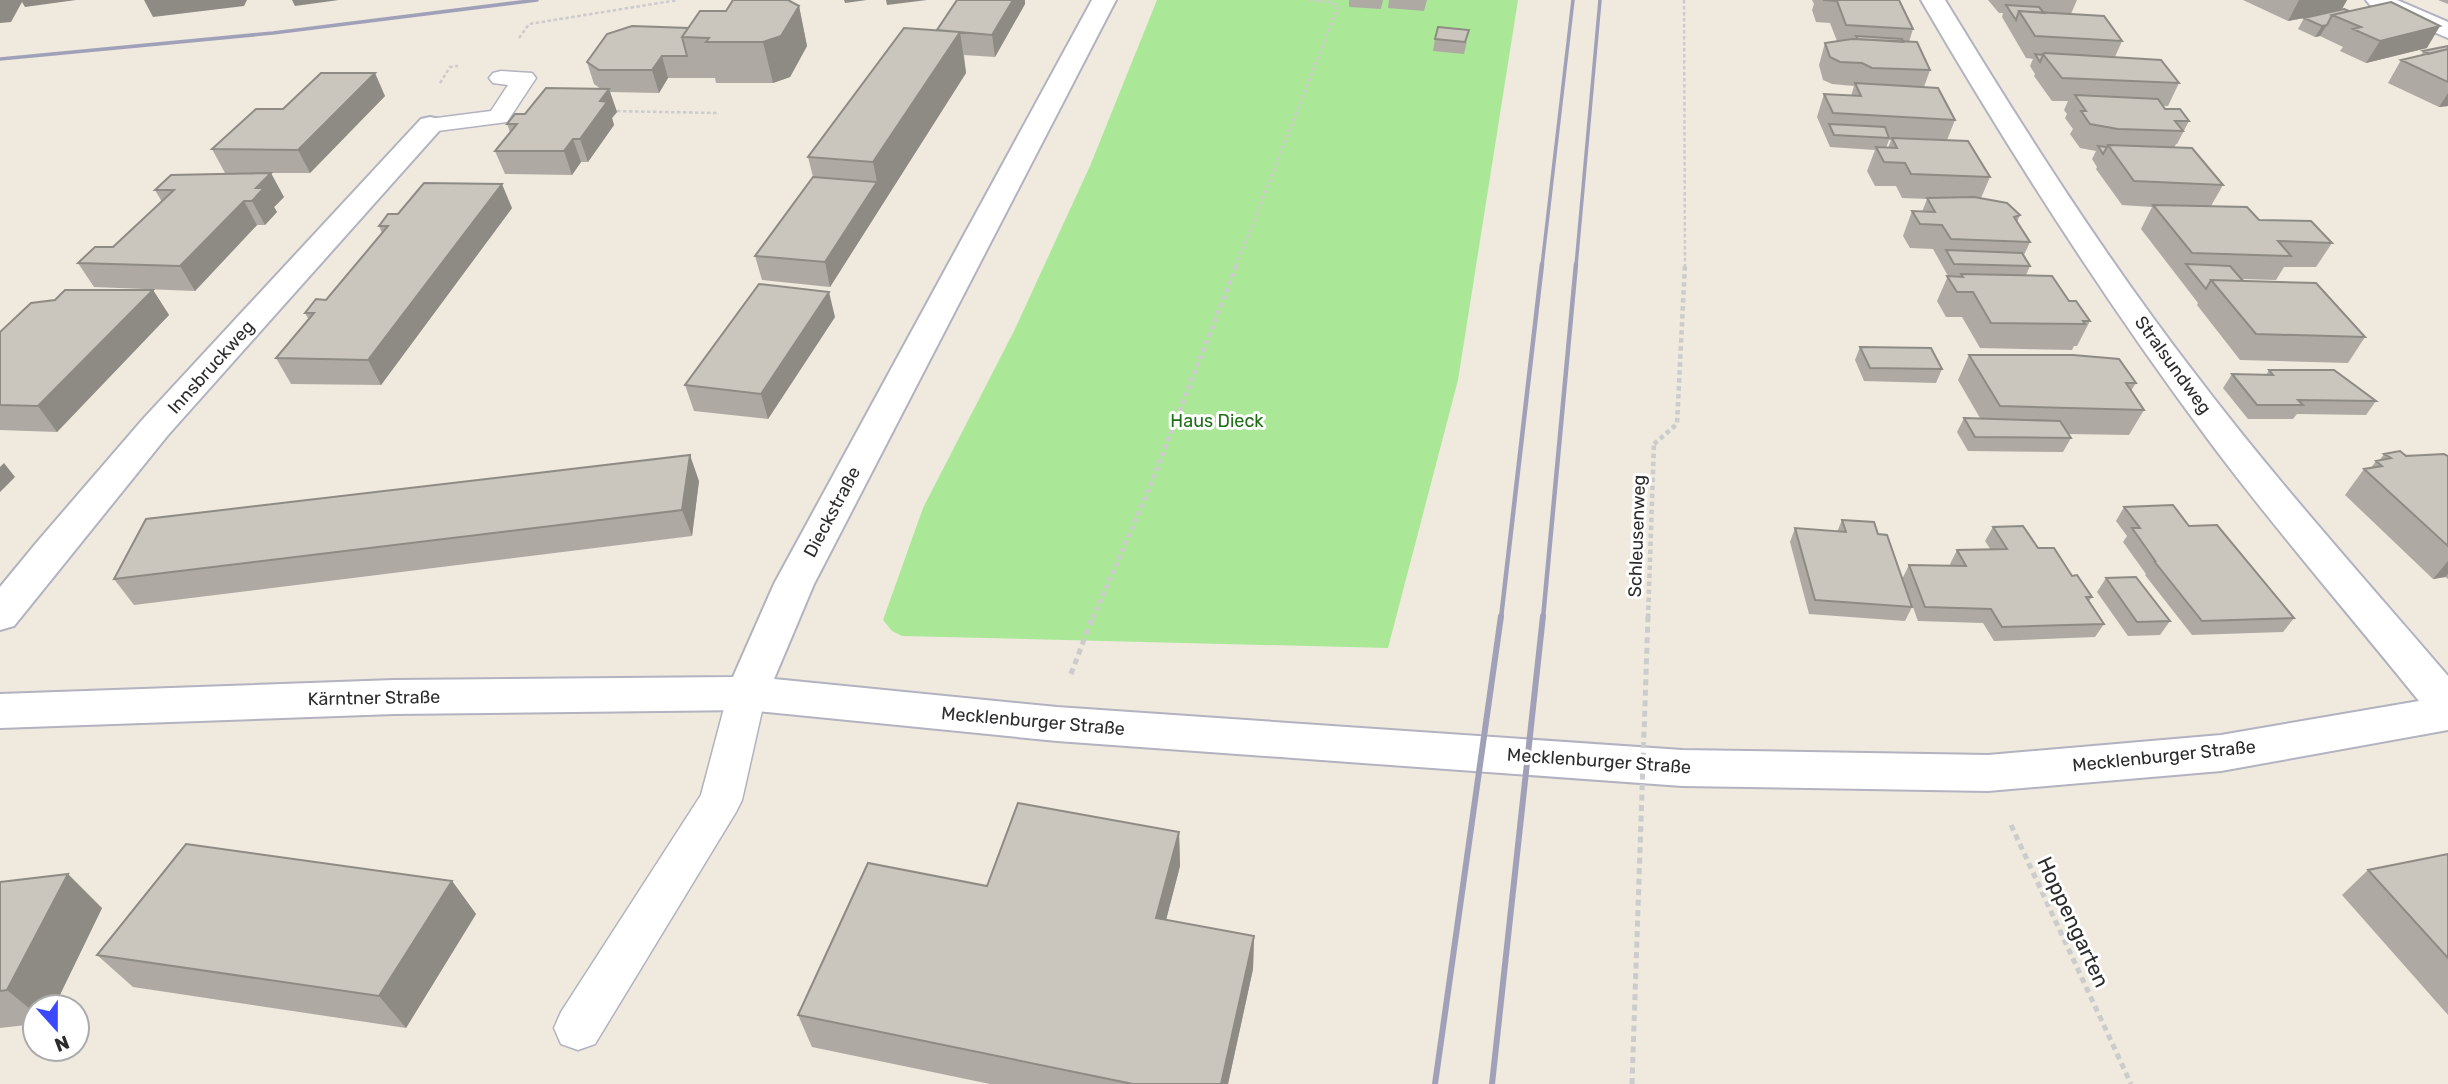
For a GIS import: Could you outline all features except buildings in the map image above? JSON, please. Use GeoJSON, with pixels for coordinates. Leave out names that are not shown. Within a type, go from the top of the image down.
{"type":"FeatureCollection","features":[{"type":"Feature","properties":{"kind":"street","name":"Dieckstraße"},"geometry":{"type":"LineString","coordinates":[[747,693],[794,584],[1104,0]]}},
{"type":"Feature","properties":{"kind":"street","name":"Stralsundweg"},"geometry":{"type":"LineString","coordinates":[[1933,0],[2014,136],[2103,268],[2221,432],[2448,706]]}},
{"type":"Feature","properties":{"kind":"street"},"geometry":{"type":"LineString","coordinates":[[2378,0],[2448,31]]}},
{"type":"Feature","properties":{"kind":"street","name":"Innsbruckweg"},"geometry":{"type":"LineString","coordinates":[[0,615],[48,553],[208,369],[429,125]]}},
{"type":"Feature","properties":{"kind":"street","name":"Kärntner Straße"},"geometry":{"type":"LineString","coordinates":[[0,711],[394,696],[747,693]]}},
{"type":"Feature","properties":{"kind":"street","name":"Mecklenburger Straße"},"geometry":{"type":"LineString","coordinates":[[747,693],[1057,724],[1682,768],[1988,774],[2221,753],[2448,712]]}},
{"type":"Feature","properties":{"kind":"lane"},"geometry":{"type":"LineString","coordinates":[[429,125],[499,117],[524,78],[501,78]]}},
{"type":"Feature","properties":{"kind":"lane","name":"Dieckstraße"},"geometry":{"type":"LineString","coordinates":[[578,1028],[721,800],[747,693]]}},
{"type":"Feature","properties":{"kind":"path"},"geometry":{"type":"LineString","coordinates":[[1057,724],[1076,656],[1150,489],[1338,7],[1330,2],[1310,0]]}},
{"type":"Feature","properties":{"kind":"path","name":"Schleusenweg"},"geometry":{"type":"LineString","coordinates":[[1632,1084],[1654,444],[1677,424],[1686,238],[1684,0]]}},
{"type":"Feature","properties":{"kind":"path"},"geometry":{"type":"LineString","coordinates":[[611,111],[717,113]]}},
{"type":"Feature","properties":{"kind":"path","name":"Hoppengarten"},"geometry":{"type":"LineString","coordinates":[[1988,774],[2131,1084]]}},
{"type":"Feature","properties":{"kind":"green space","name":"Haus Dieck"},"geometry":{"type":"Polygon","coordinates":[[[1157,0],[1518,0],[1458,380],[1388,648],[902,636],[892,631],[883,620],[923,508],[1014,331],[1090,166],[1157,0]]]}},
{"type":"Feature","properties":{"kind":"railway"},"geometry":{"type":"LineString","coordinates":[[0,59],[273,33],[537,0]]}},
{"type":"Feature","properties":{"kind":"railway"},"geometry":{"type":"LineString","coordinates":[[1542,266],[1573,0]]}},
{"type":"Feature","properties":{"kind":"railway"},"geometry":{"type":"LineString","coordinates":[[1576,266],[1600,0]]}},
{"type":"Feature","properties":{"kind":"railway"},"geometry":{"type":"LineString","coordinates":[[1501,618],[1542,264]]}},
{"type":"Feature","properties":{"kind":"railway"},"geometry":{"type":"LineString","coordinates":[[1543,618],[1576,264]]}},
{"type":"Feature","properties":{"kind":"railway"},"geometry":{"type":"LineString","coordinates":[[1435,1084],[1501,616]]}},
{"type":"Feature","properties":{"kind":"railway"},"geometry":{"type":"LineString","coordinates":[[1492,1084],[1543,616]]}}]}
